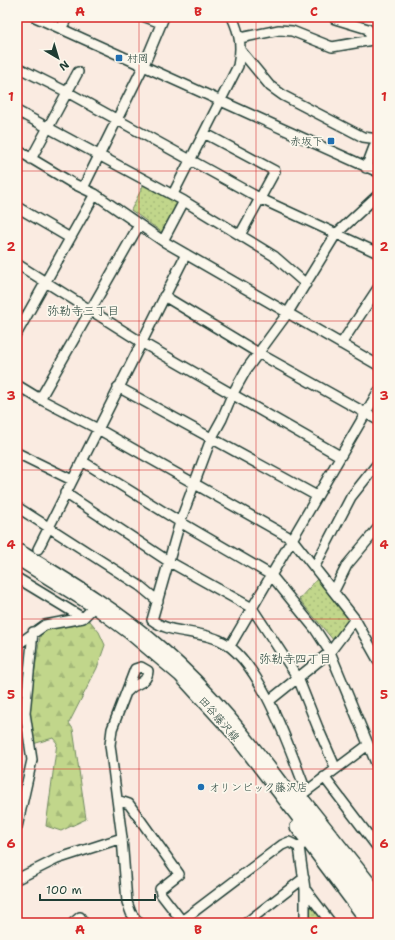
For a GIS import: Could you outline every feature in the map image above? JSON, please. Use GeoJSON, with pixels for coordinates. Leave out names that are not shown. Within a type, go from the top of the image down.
{"type":"FeatureCollection","features":[{"type":"Feature","properties":{"kind":"main road","name":"田谷藤沢線"},"geometry":{"type":"LineString","coordinates":[[17,549],[100,600],[166,651],[225,710],[378,908]]}},
{"type":"Feature","properties":{"kind":"main road","name":"田谷藤沢線"},"geometry":{"type":"LineString","coordinates":[[17,560],[94,607],[135,638],[180,676],[234,736],[378,922]]}},
{"type":"Feature","properties":{"kind":"main road"},"geometry":{"type":"LineString","coordinates":[[234,736],[303,844],[368,923]]}},
{"type":"Feature","properties":{"kind":"main road"},"geometry":{"type":"LineString","coordinates":[[272,770],[303,793],[378,893]]}},
{"type":"Feature","properties":{"kind":"street"},"geometry":{"type":"LineString","coordinates":[[35,17],[144,65],[366,168],[378,172]]}},
{"type":"Feature","properties":{"kind":"street"},"geometry":{"type":"LineString","coordinates":[[61,28],[68,17]]}},
{"type":"Feature","properties":{"kind":"street"},"geometry":{"type":"LineString","coordinates":[[83,188],[144,65],[162,20],[145,17]]}},
{"type":"Feature","properties":{"kind":"street"},"geometry":{"type":"LineString","coordinates":[[173,194],[238,66],[241,51],[240,38],[232,17]]}},
{"type":"Feature","properties":{"kind":"street"},"geometry":{"type":"LineString","coordinates":[[240,38],[279,30],[292,31],[332,47],[375,40],[368,28],[335,19],[335,17]]}},
{"type":"Feature","properties":{"kind":"street"},"geometry":{"type":"LineString","coordinates":[[241,51],[270,86],[284,96],[363,137],[377,139],[366,168]]}},
{"type":"Feature","properties":{"kind":"street"},"geometry":{"type":"LineString","coordinates":[[17,68],[67,92],[261,199],[378,253]]}},
{"type":"Feature","properties":{"kind":"street"},"geometry":{"type":"LineString","coordinates":[[31,159],[78,72]]}},
{"type":"Feature","properties":{"kind":"street"},"geometry":{"type":"LineString","coordinates":[[17,112],[100,154],[173,194],[274,256],[306,284]]}},
{"type":"Feature","properties":{"kind":"street"},"geometry":{"type":"LineString","coordinates":[[204,133],[275,171],[240,235]]}},
{"type":"Feature","properties":{"kind":"street"},"geometry":{"type":"LineString","coordinates":[[17,150],[95,194],[163,241],[378,365]]}},
{"type":"Feature","properties":{"kind":"street"},"geometry":{"type":"LineString","coordinates":[[17,333],[95,194]]}},
{"type":"Feature","properties":{"kind":"street"},"geometry":{"type":"LineString","coordinates":[[368,745],[303,793],[269,701],[246,664],[230,646],[218,640],[198,634],[161,627],[152,620],[168,561],[194,482],[211,439],[232,395],[246,370],[260,354],[288,314],[336,234],[378,195]]}},
{"type":"Feature","properties":{"kind":"street"},"geometry":{"type":"LineString","coordinates":[[163,241],[184,201]]}},
{"type":"Feature","properties":{"kind":"street"},"geometry":{"type":"LineString","coordinates":[[17,207],[70,238]]}},
{"type":"Feature","properties":{"kind":"street"},"geometry":{"type":"LineString","coordinates":[[40,399],[139,225]]}},
{"type":"Feature","properties":{"kind":"street"},"geometry":{"type":"LineString","coordinates":[[38,549],[186,254]]}},
{"type":"Feature","properties":{"kind":"street"},"geometry":{"type":"LineString","coordinates":[[17,264],[141,342],[340,456]]}},
{"type":"Feature","properties":{"kind":"street"},"geometry":{"type":"LineString","coordinates":[[341,344],[378,288]]}},
{"type":"Feature","properties":{"kind":"street"},"geometry":{"type":"LineString","coordinates":[[164,296],[260,354],[378,420]]}},
{"type":"Feature","properties":{"kind":"street"},"geometry":{"type":"LineString","coordinates":[[17,385],[40,399],[194,482],[292,539],[315,566],[355,619],[378,660]]}},
{"type":"Feature","properties":{"kind":"street"},"geometry":{"type":"LineString","coordinates":[[118,387],[317,496]]}},
{"type":"Feature","properties":{"kind":"street"},"geometry":{"type":"LineString","coordinates":[[230,646],[378,392]]}},
{"type":"Feature","properties":{"kind":"street"},"geometry":{"type":"LineString","coordinates":[[17,453],[72,480]]}},
{"type":"Feature","properties":{"kind":"street"},"geometry":{"type":"LineString","coordinates":[[82,461],[180,522],[271,575],[315,629],[330,652],[378,768]]}},
{"type":"Feature","properties":{"kind":"street"},"geometry":{"type":"LineString","coordinates":[[315,566],[351,497],[378,463]]}},
{"type":"Feature","properties":{"kind":"street"},"geometry":{"type":"LineString","coordinates":[[65,493],[168,561],[252,608],[298,678],[336,768]]}},
{"type":"Feature","properties":{"kind":"street"},"geometry":{"type":"LineString","coordinates":[[17,507],[49,526],[140,586],[158,601]]}},
{"type":"Feature","properties":{"kind":"street"},"geometry":{"type":"LineString","coordinates":[[334,591],[347,565],[378,528]]}},
{"type":"Feature","properties":{"kind":"street"},"geometry":{"type":"LineString","coordinates":[[17,578],[83,618]]}},
{"type":"Feature","properties":{"kind":"street"},"geometry":{"type":"LineString","coordinates":[[17,645],[33,632],[45,625],[83,618],[94,607]]}},
{"type":"Feature","properties":{"kind":"street"},"geometry":{"type":"LineString","coordinates":[[269,701],[330,652],[355,619]]}},
{"type":"Feature","properties":{"kind":"street"},"geometry":{"type":"LineString","coordinates":[[17,827],[32,760],[25,713],[33,632]]}},
{"type":"Feature","properties":{"kind":"street"},"geometry":{"type":"LineString","coordinates":[[128,691],[112,729],[110,745],[122,838],[126,902],[131,913],[139,923]]}},
{"type":"Feature","properties":{"kind":"street"},"geometry":{"type":"LineString","coordinates":[[324,777],[378,848]]}},
{"type":"Feature","properties":{"kind":"street"},"geometry":{"type":"LineString","coordinates":[[117,800],[129,804],[179,874],[160,889],[161,894],[180,922],[282,845],[289,842],[303,844],[305,923]]}},
{"type":"Feature","properties":{"kind":"street"},"geometry":{"type":"LineString","coordinates":[[17,879],[57,859],[122,838]]}},
{"type":"Feature","properties":{"kind":"street"},"geometry":{"type":"LineString","coordinates":[[246,923],[304,878]]}},
{"type":"Feature","properties":{"kind":"street"},"geometry":{"type":"LineString","coordinates":[[305,889],[331,923]]}},
{"type":"Feature","properties":{"kind":"street"},"geometry":{"type":"LineString","coordinates":[[73,923],[80,917],[84,923]]}},
{"type":"Feature","properties":{"kind":"green space"},"geometry":{"type":"Polygon","coordinates":[[[144,184],[179,204],[163,233],[131,210],[144,184]]]}},
{"type":"Feature","properties":{"kind":"green space"},"geometry":{"type":"Polygon","coordinates":[[[319,577],[350,618],[334,641],[299,599],[319,577]]]}},
{"type":"Feature","properties":{"kind":"green space"},"geometry":{"type":"Polygon","coordinates":[[[90,621],[99,632],[105,645],[97,668],[69,723],[73,729],[86,819],[61,831],[46,826],[57,743],[53,738],[33,744],[28,712],[41,630],[90,621]]]}},
{"type":"Feature","properties":{"kind":"green space"},"geometry":{"type":"Polygon","coordinates":[[[306,897],[327,923],[309,923],[306,897]]]}},
{"type":"Feature","properties":{"kind":"place","name":"村岡"},"geometry":{"type":"Point","coordinates":[119,58]}},
{"type":"Feature","properties":{"kind":"place","name":"赤坂下"},"geometry":{"type":"Point","coordinates":[331,141]}},
{"type":"Feature","properties":{"kind":"place","name":"オリンピック藤沢店"},"geometry":{"type":"Point","coordinates":[201,787]}},
{"type":"Feature","properties":{"kind":"district","name":"弥勒寺三丁目"},"geometry":{"type":"Point","coordinates":[83,311]}},
{"type":"Feature","properties":{"kind":"district","name":"弥勒寺四丁目"},"geometry":{"type":"Point","coordinates":[295,659]}}]}
